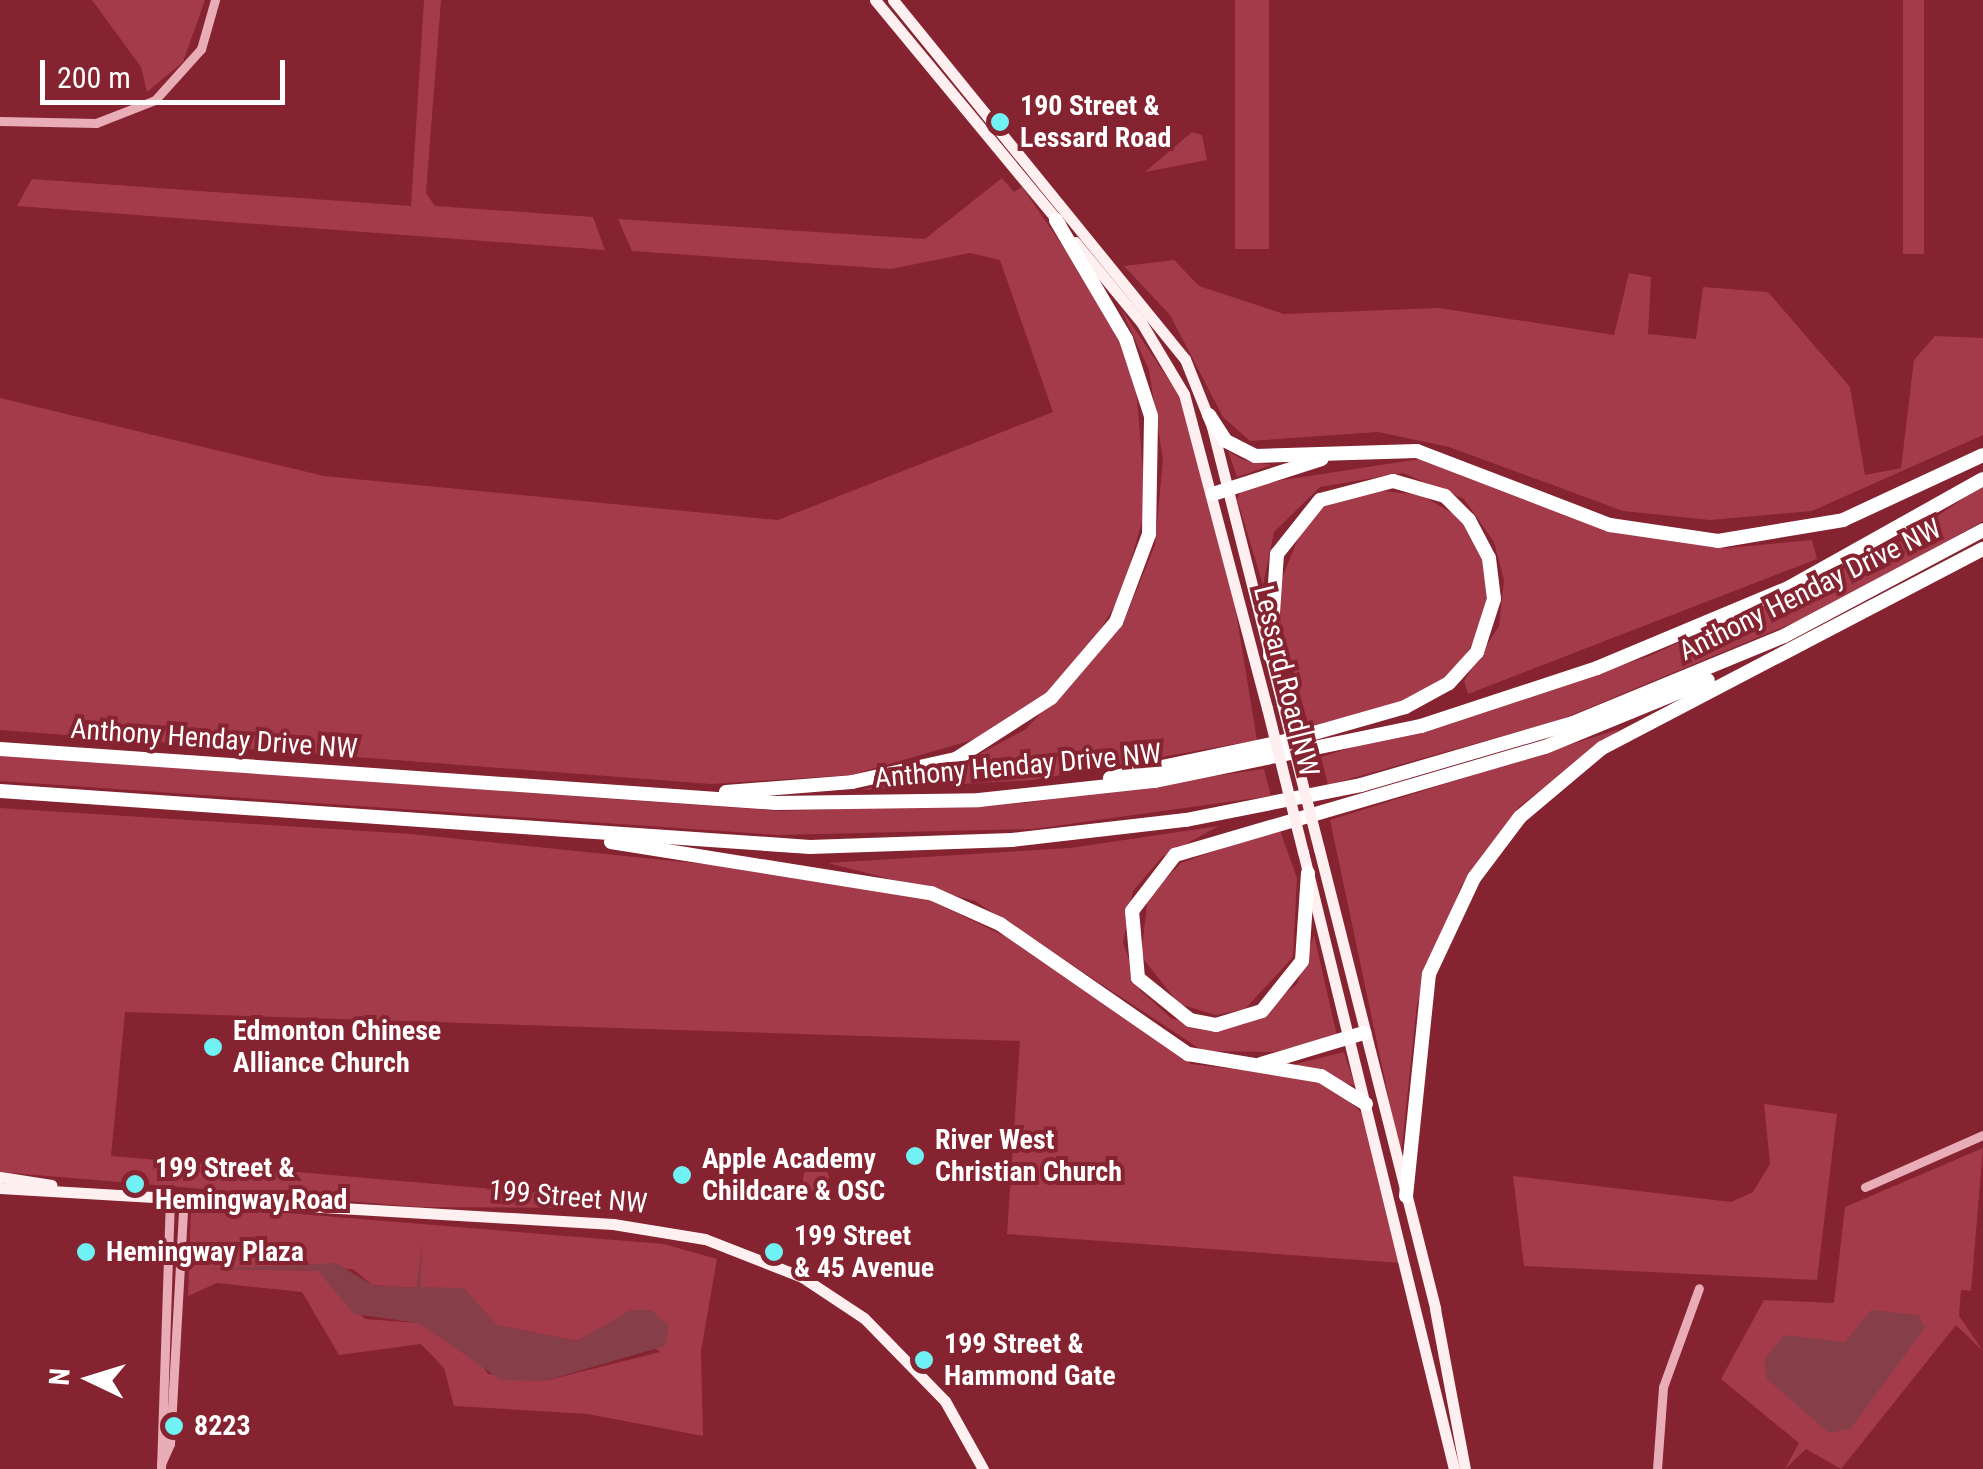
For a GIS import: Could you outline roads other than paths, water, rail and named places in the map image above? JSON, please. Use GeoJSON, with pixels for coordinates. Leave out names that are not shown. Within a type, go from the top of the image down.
{"type":"FeatureCollection","features":[{"type":"Feature","properties":{"kind":"highway"},"geometry":{"type":"LineString","coordinates":[[621,794],[812,788],[956,759],[1022,723],[1101,644],[1144,556],[1154,440],[1133,353],[1056,220]]}},
{"type":"Feature","properties":{"kind":"highway"},"geometry":{"type":"LineString","coordinates":[[1209,416],[1226,441],[1254,456],[1362,450],[1431,454],[1610,526],[1718,541],[1843,520],[1983,455]]}},
{"type":"Feature","properties":{"kind":"highway"},"geometry":{"type":"LineString","coordinates":[[1213,494],[1227,483],[1362,450]]}},
{"type":"Feature","properties":{"kind":"highway","name":"Anthony Henday Drive NW"},"geometry":{"type":"LineString","coordinates":[[2,748],[621,794],[979,800],[1194,775],[1480,708],[1788,588],[1983,479]]}},
{"type":"Feature","properties":{"kind":"highway"},"geometry":{"type":"LineString","coordinates":[[979,800],[1224,756],[1430,696],[1476,652],[1494,600],[1488,558],[1469,520],[1445,496],[1393,481],[1320,500],[1278,554],[1270,656]]}},
{"type":"Feature","properties":{"kind":"highway","name":"Anthony Henday Drive NW"},"geometry":{"type":"LineString","coordinates":[[0,791],[576,833],[877,846],[1186,820],[1485,751],[1784,636],[1983,530]]}},
{"type":"Feature","properties":{"kind":"highway"},"geometry":{"type":"LineString","coordinates":[[1406,1196],[1429,974],[1474,878],[1520,817],[1602,748],[1983,549]]}},
{"type":"Feature","properties":{"kind":"highway"},"geometry":{"type":"LineString","coordinates":[[1308,873],[1302,961],[1262,1011],[1216,1025],[1190,1020],[1138,978],[1132,911],[1176,854],[1544,747],[1648,708],[1784,636]]}},
{"type":"Feature","properties":{"kind":"highway"},"geometry":{"type":"LineString","coordinates":[[576,833],[674,859],[847,874],[931,893],[1000,924],[1170,1044],[1230,1065],[1321,1076],[1366,1104]]}},
{"type":"Feature","properties":{"kind":"highway"},"geometry":{"type":"LineString","coordinates":[[1230,1065],[1350,1042],[1364,1033]]}},
{"type":"Feature","properties":{"kind":"main road","name":"Lessard Road NW"},"geometry":{"type":"LineString","coordinates":[[875,0],[1056,220],[1173,371],[1213,494],[1454,1469]]}},
{"type":"Feature","properties":{"kind":"main road","name":"Lessard Road NW"},"geometry":{"type":"LineString","coordinates":[[894,0],[1163,324],[1209,416],[1406,1196],[1465,1469]]}},
{"type":"Feature","properties":{"kind":"main road","name":"199 Street NW"},"geometry":{"type":"LineString","coordinates":[[0,1177],[54,1186],[623,1225],[740,1250],[834,1296],[893,1343],[953,1412],[984,1469]]}},
{"type":"Feature","properties":{"kind":"main road","name":"199 Street NW"},"geometry":{"type":"LineString","coordinates":[[0,1188],[54,1186]]}},
{"type":"Feature","properties":{"kind":"street"},"geometry":{"type":"LineString","coordinates":[[0,121],[116,120],[178,80],[202,49],[215,0]]}},
{"type":"Feature","properties":{"kind":"street"},"geometry":{"type":"LineString","coordinates":[[1864,1187],[1983,1135]]}},
{"type":"Feature","properties":{"kind":"street"},"geometry":{"type":"LineString","coordinates":[[161,1466],[177,1194]]}},
{"type":"Feature","properties":{"kind":"street"},"geometry":{"type":"LineString","coordinates":[[161,1466],[170,1444],[177,1194]]}},
{"type":"Feature","properties":{"kind":"street"},"geometry":{"type":"LineString","coordinates":[[1658,1469],[1663,1388],[1699,1288]]}},
{"type":"Feature","properties":{"kind":"place","name":"190 Street & Lessard Road"},"geometry":{"type":"Point","coordinates":[1000,122]}},
{"type":"Feature","properties":{"kind":"place","name":"Edmonton Chinese Alliance Church"},"geometry":{"type":"Point","coordinates":[213,1047]}},
{"type":"Feature","properties":{"kind":"place","name":"River West Christian Church"},"geometry":{"type":"Point","coordinates":[915,1156]}},
{"type":"Feature","properties":{"kind":"place","name":"Apple Academy Childcare & OSC"},"geometry":{"type":"Point","coordinates":[682,1175]}},
{"type":"Feature","properties":{"kind":"place","name":"199 Street & Hemingway Road"},"geometry":{"type":"Point","coordinates":[135,1184]}},
{"type":"Feature","properties":{"kind":"place","name":"Hemingway Plaza"},"geometry":{"type":"Point","coordinates":[86,1252]}},
{"type":"Feature","properties":{"kind":"place","name":"199 Street & 45 Avenue"},"geometry":{"type":"Point","coordinates":[774,1252]}},
{"type":"Feature","properties":{"kind":"place","name":"199 Street & Hammond Gate"},"geometry":{"type":"Point","coordinates":[924,1360]}},
{"type":"Feature","properties":{"kind":"place","name":"8223"},"geometry":{"type":"Point","coordinates":[174,1426]}}]}
